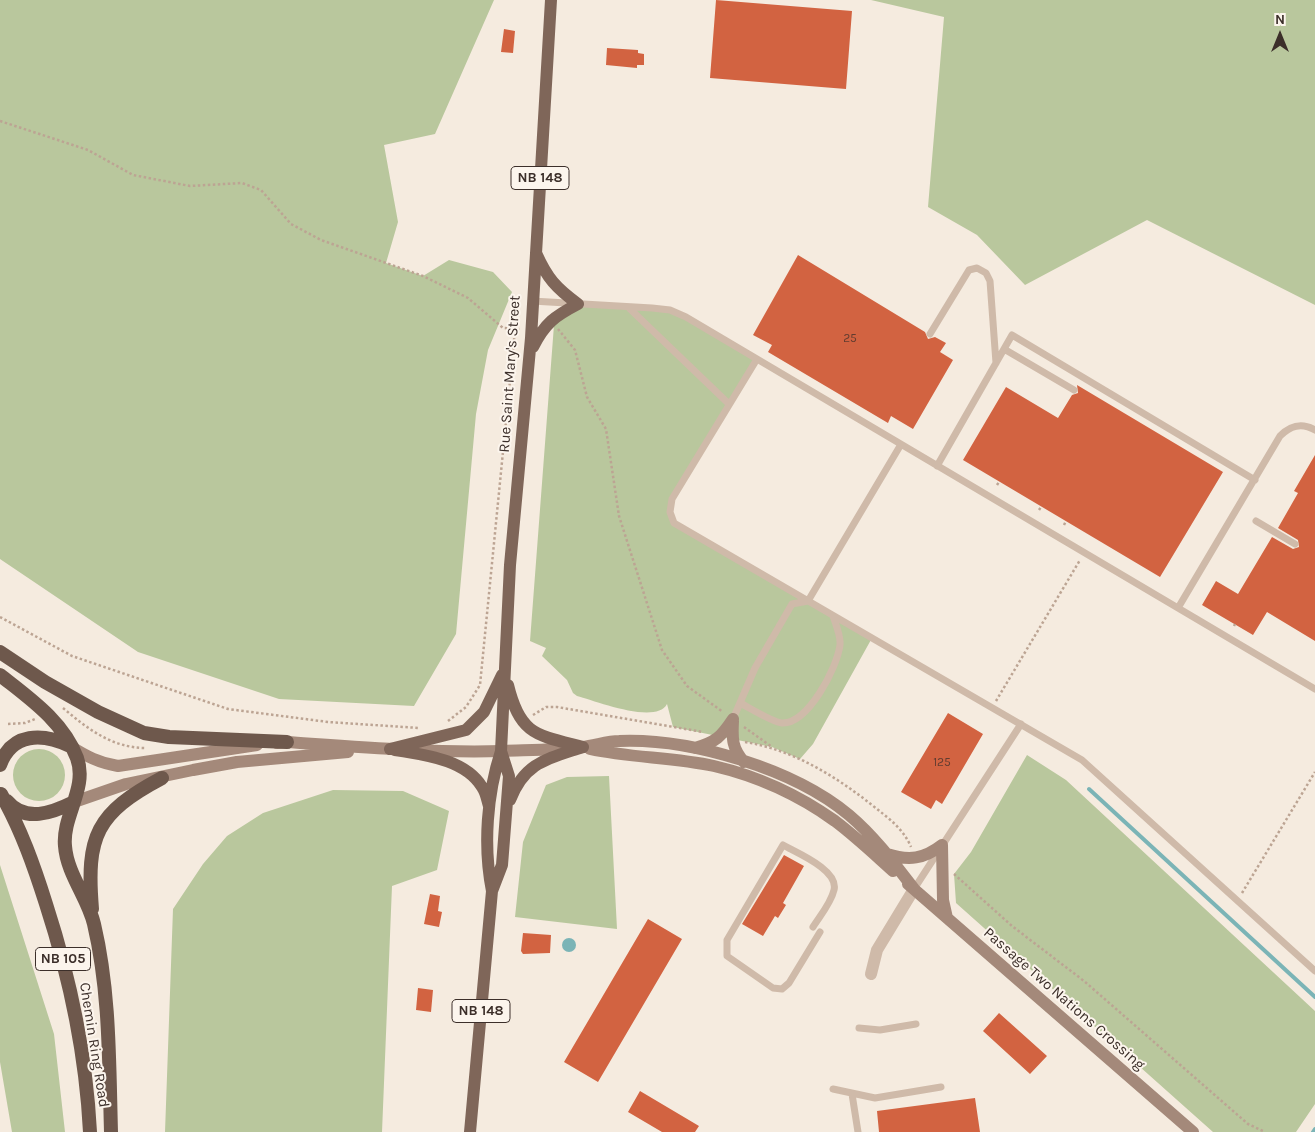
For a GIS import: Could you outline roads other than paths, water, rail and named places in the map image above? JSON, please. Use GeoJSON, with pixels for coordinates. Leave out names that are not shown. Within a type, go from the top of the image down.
{"type":"FeatureCollection","features":[{"type":"Feature","properties":{"kind":"highway"},"geometry":{"type":"LineString","coordinates":[[0,652],[44,682],[98,712],[144,733],[169,737],[287,742]]}},
{"type":"Feature","properties":{"kind":"highway"},"geometry":{"type":"LineString","coordinates":[[0,675],[56,722],[70,746]]}},
{"type":"Feature","properties":{"kind":"highway"},"geometry":{"type":"LineString","coordinates":[[0,765],[11,747],[21,740],[48,737],[70,746]]}},
{"type":"Feature","properties":{"kind":"highway","name":"Chemin Ring Road"},"geometry":{"type":"LineString","coordinates":[[70,746],[79,768],[80,779],[66,826],[65,849],[94,922],[106,995],[111,1132]]}},
{"type":"Feature","properties":{"kind":"highway"},"geometry":{"type":"LineString","coordinates":[[94,922],[90,872],[92,849],[102,824],[117,806],[162,778]]}},
{"type":"Feature","properties":{"kind":"highway"},"geometry":{"type":"LineString","coordinates":[[1,792],[18,810],[32,814],[52,813],[74,802]]}},
{"type":"Feature","properties":{"kind":"highway","name":"Chemin Ring Road"},"geometry":{"type":"LineString","coordinates":[[1,792],[30,856],[66,969],[83,1062],[90,1132]]}},
{"type":"Feature","properties":{"kind":"main road","name":"Rue Saint Mary's Street"},"geometry":{"type":"LineString","coordinates":[[492,890],[486,863],[493,775],[501,751],[510,565],[532,328],[532,301],[552,0]]}},
{"type":"Feature","properties":{"kind":"main road"},"geometry":{"type":"LineString","coordinates":[[528,356],[546,326],[555,317],[578,304],[552,283],[535,252]]}},
{"type":"Feature","properties":{"kind":"main road"},"geometry":{"type":"LineString","coordinates":[[504,670],[514,710],[526,727],[547,738],[583,747]]}},
{"type":"Feature","properties":{"kind":"main road"},"geometry":{"type":"LineString","coordinates":[[390,749],[466,730],[484,712],[504,670]]}},
{"type":"Feature","properties":{"kind":"main road"},"geometry":{"type":"LineString","coordinates":[[694,748],[711,744],[721,736],[733,719]]}},
{"type":"Feature","properties":{"kind":"main road"},"geometry":{"type":"LineString","coordinates":[[733,719],[732,740],[735,751],[744,762]]}},
{"type":"Feature","properties":{"kind":"main road","name":"Passage Two Nations Crossing"},"geometry":{"type":"LineString","coordinates":[[70,746],[89,758],[104,764],[118,766],[199,752],[287,742],[390,749],[501,751],[583,747],[619,741],[694,748],[744,762],[777,774],[831,802],[869,834],[914,889]]}},
{"type":"Feature","properties":{"kind":"main road"},"geometry":{"type":"LineString","coordinates":[[506,811],[515,787],[524,774],[535,764],[583,747]]}},
{"type":"Feature","properties":{"kind":"main road","name":"Passage Two Nations Crossing"},"geometry":{"type":"LineString","coordinates":[[583,747],[621,756],[676,759],[715,766],[777,787],[835,821],[1193,1132]]}},
{"type":"Feature","properties":{"kind":"main road"},"geometry":{"type":"LineString","coordinates":[[390,749],[436,757],[463,769],[482,787],[490,810]]}},
{"type":"Feature","properties":{"kind":"main road","name":"Passage Two Nations Crossing"},"geometry":{"type":"LineString","coordinates":[[74,802],[126,784],[237,762],[390,749]]}},
{"type":"Feature","properties":{"kind":"main road","name":"Rue Saint Mary's Street"},"geometry":{"type":"LineString","coordinates":[[470,1132],[492,890],[502,865],[509,776],[501,751]]}},
{"type":"Feature","properties":{"kind":"main road"},"geometry":{"type":"LineString","coordinates":[[887,854],[916,859],[929,855],[942,845]]}},
{"type":"Feature","properties":{"kind":"main road"},"geometry":{"type":"LineString","coordinates":[[942,845],[944,864],[943,900],[947,918]]}},
{"type":"Feature","properties":{"kind":"street"},"geometry":{"type":"LineString","coordinates":[[871,974],[877,950],[914,889]]}},
{"type":"Feature","properties":{"kind":"lane"},"geometry":{"type":"LineString","coordinates":[[930,334],[969,270],[977,268],[986,273],[990,281],[996,363]]}},
{"type":"Feature","properties":{"kind":"lane"},"geometry":{"type":"LineString","coordinates":[[532,301],[670,310],[686,317],[900,446],[1315,689]]}},
{"type":"Feature","properties":{"kind":"lane"},"geometry":{"type":"LineString","coordinates":[[628,307],[729,404]]}},
{"type":"Feature","properties":{"kind":"lane"},"geometry":{"type":"LineString","coordinates":[[936,466],[1012,336],[1255,480]]}},
{"type":"Feature","properties":{"kind":"lane"},"geometry":{"type":"LineString","coordinates":[[1004,349],[1074,390]]}},
{"type":"Feature","properties":{"kind":"lane"},"geometry":{"type":"LineString","coordinates":[[757,359],[672,499],[670,512],[674,524],[1082,760],[1315,971]]}},
{"type":"Feature","properties":{"kind":"lane"},"geometry":{"type":"LineString","coordinates":[[1178,608],[1280,436],[1287,429],[1298,425],[1315,430]]}},
{"type":"Feature","properties":{"kind":"lane"},"geometry":{"type":"LineString","coordinates":[[733,719],[755,668],[792,604],[808,601],[900,446]]}},
{"type":"Feature","properties":{"kind":"lane"},"geometry":{"type":"LineString","coordinates":[[1256,521],[1295,544]]}},
{"type":"Feature","properties":{"kind":"lane"},"geometry":{"type":"LineString","coordinates":[[740,702],[780,723],[794,722],[812,703],[837,663],[840,642],[833,616]]}},
{"type":"Feature","properties":{"kind":"lane"},"geometry":{"type":"LineString","coordinates":[[914,889],[1021,724]]}},
{"type":"Feature","properties":{"kind":"lane"},"geometry":{"type":"LineString","coordinates":[[813,927],[834,892],[834,879],[828,872],[783,844],[727,940],[727,956],[730,960],[773,988],[782,989],[789,983],[820,932]]}},
{"type":"Feature","properties":{"kind":"lane"},"geometry":{"type":"LineString","coordinates":[[859,1028],[880,1030],[916,1024]]}},
{"type":"Feature","properties":{"kind":"lane"},"geometry":{"type":"LineString","coordinates":[[833,1089],[875,1098],[941,1087]]}},
{"type":"Feature","properties":{"kind":"lane"},"geometry":{"type":"LineString","coordinates":[[852,1094],[858,1132]]}},
{"type":"Feature","properties":{"kind":"water"},"geometry":{"type":"Polygon","coordinates":[[[566,938],[572,938],[576,945],[572,952],[566,952],[562,948],[562,942],[566,938]]]}},
{"type":"Feature","properties":{"kind":"waterway"},"geometry":{"type":"LineString","coordinates":[[1089,789],[1315,997]]}}]}
